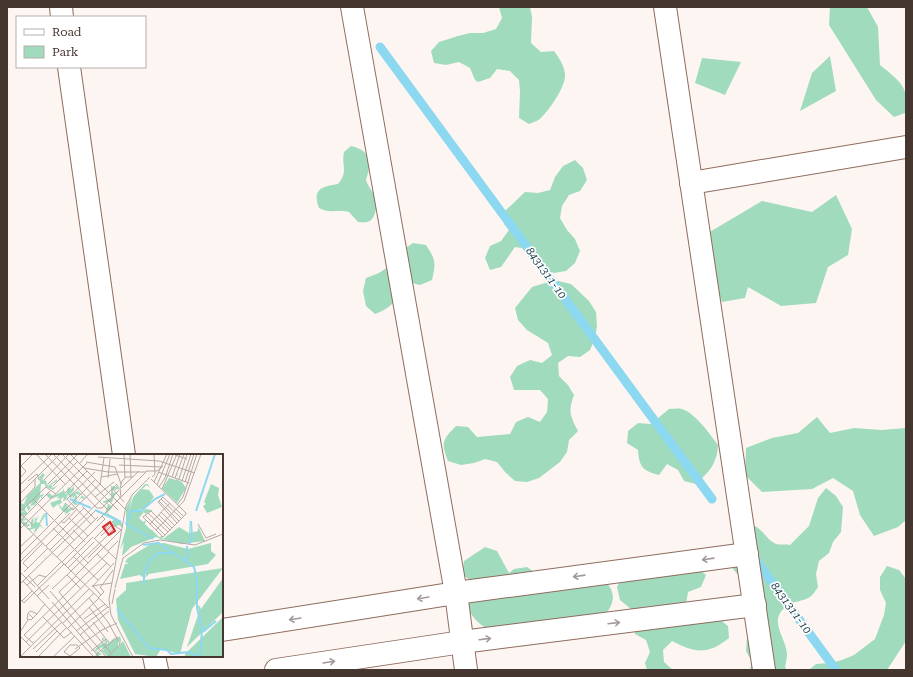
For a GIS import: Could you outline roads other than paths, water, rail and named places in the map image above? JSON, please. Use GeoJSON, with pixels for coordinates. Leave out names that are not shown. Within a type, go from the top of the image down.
{"type":"FeatureCollection","features":[{"type":"Feature","properties":{"kind":"street"},"geometry":{"type":"LineString","coordinates":[[352,7],[456,593],[466,670]]}},
{"type":"Feature","properties":{"kind":"street"},"geometry":{"type":"LineString","coordinates":[[665,7],[764,670]]}},
{"type":"Feature","properties":{"kind":"street"},"geometry":{"type":"LineString","coordinates":[[69,68],[124,454]]}},
{"type":"Feature","properties":{"kind":"street"},"geometry":{"type":"LineString","coordinates":[[691,183],[906,147]]}},
{"type":"Feature","properties":{"kind":"street"},"geometry":{"type":"LineString","coordinates":[[223,630],[456,593],[747,554]]}},
{"type":"Feature","properties":{"kind":"street"},"geometry":{"type":"LineString","coordinates":[[276,670],[462,642],[754,605]]}},
{"type":"Feature","properties":{"kind":"street"},"geometry":{"type":"LineString","coordinates":[[154,657],[157,670]]}},
{"type":"Feature","properties":{"kind":"waterway","name":"8431311-10"},"geometry":{"type":"LineString","coordinates":[[380,47],[712,499]]}},
{"type":"Feature","properties":{"kind":"waterway","name":"8431311-10"},"geometry":{"type":"LineString","coordinates":[[752,555],[836,670]]}}]}
